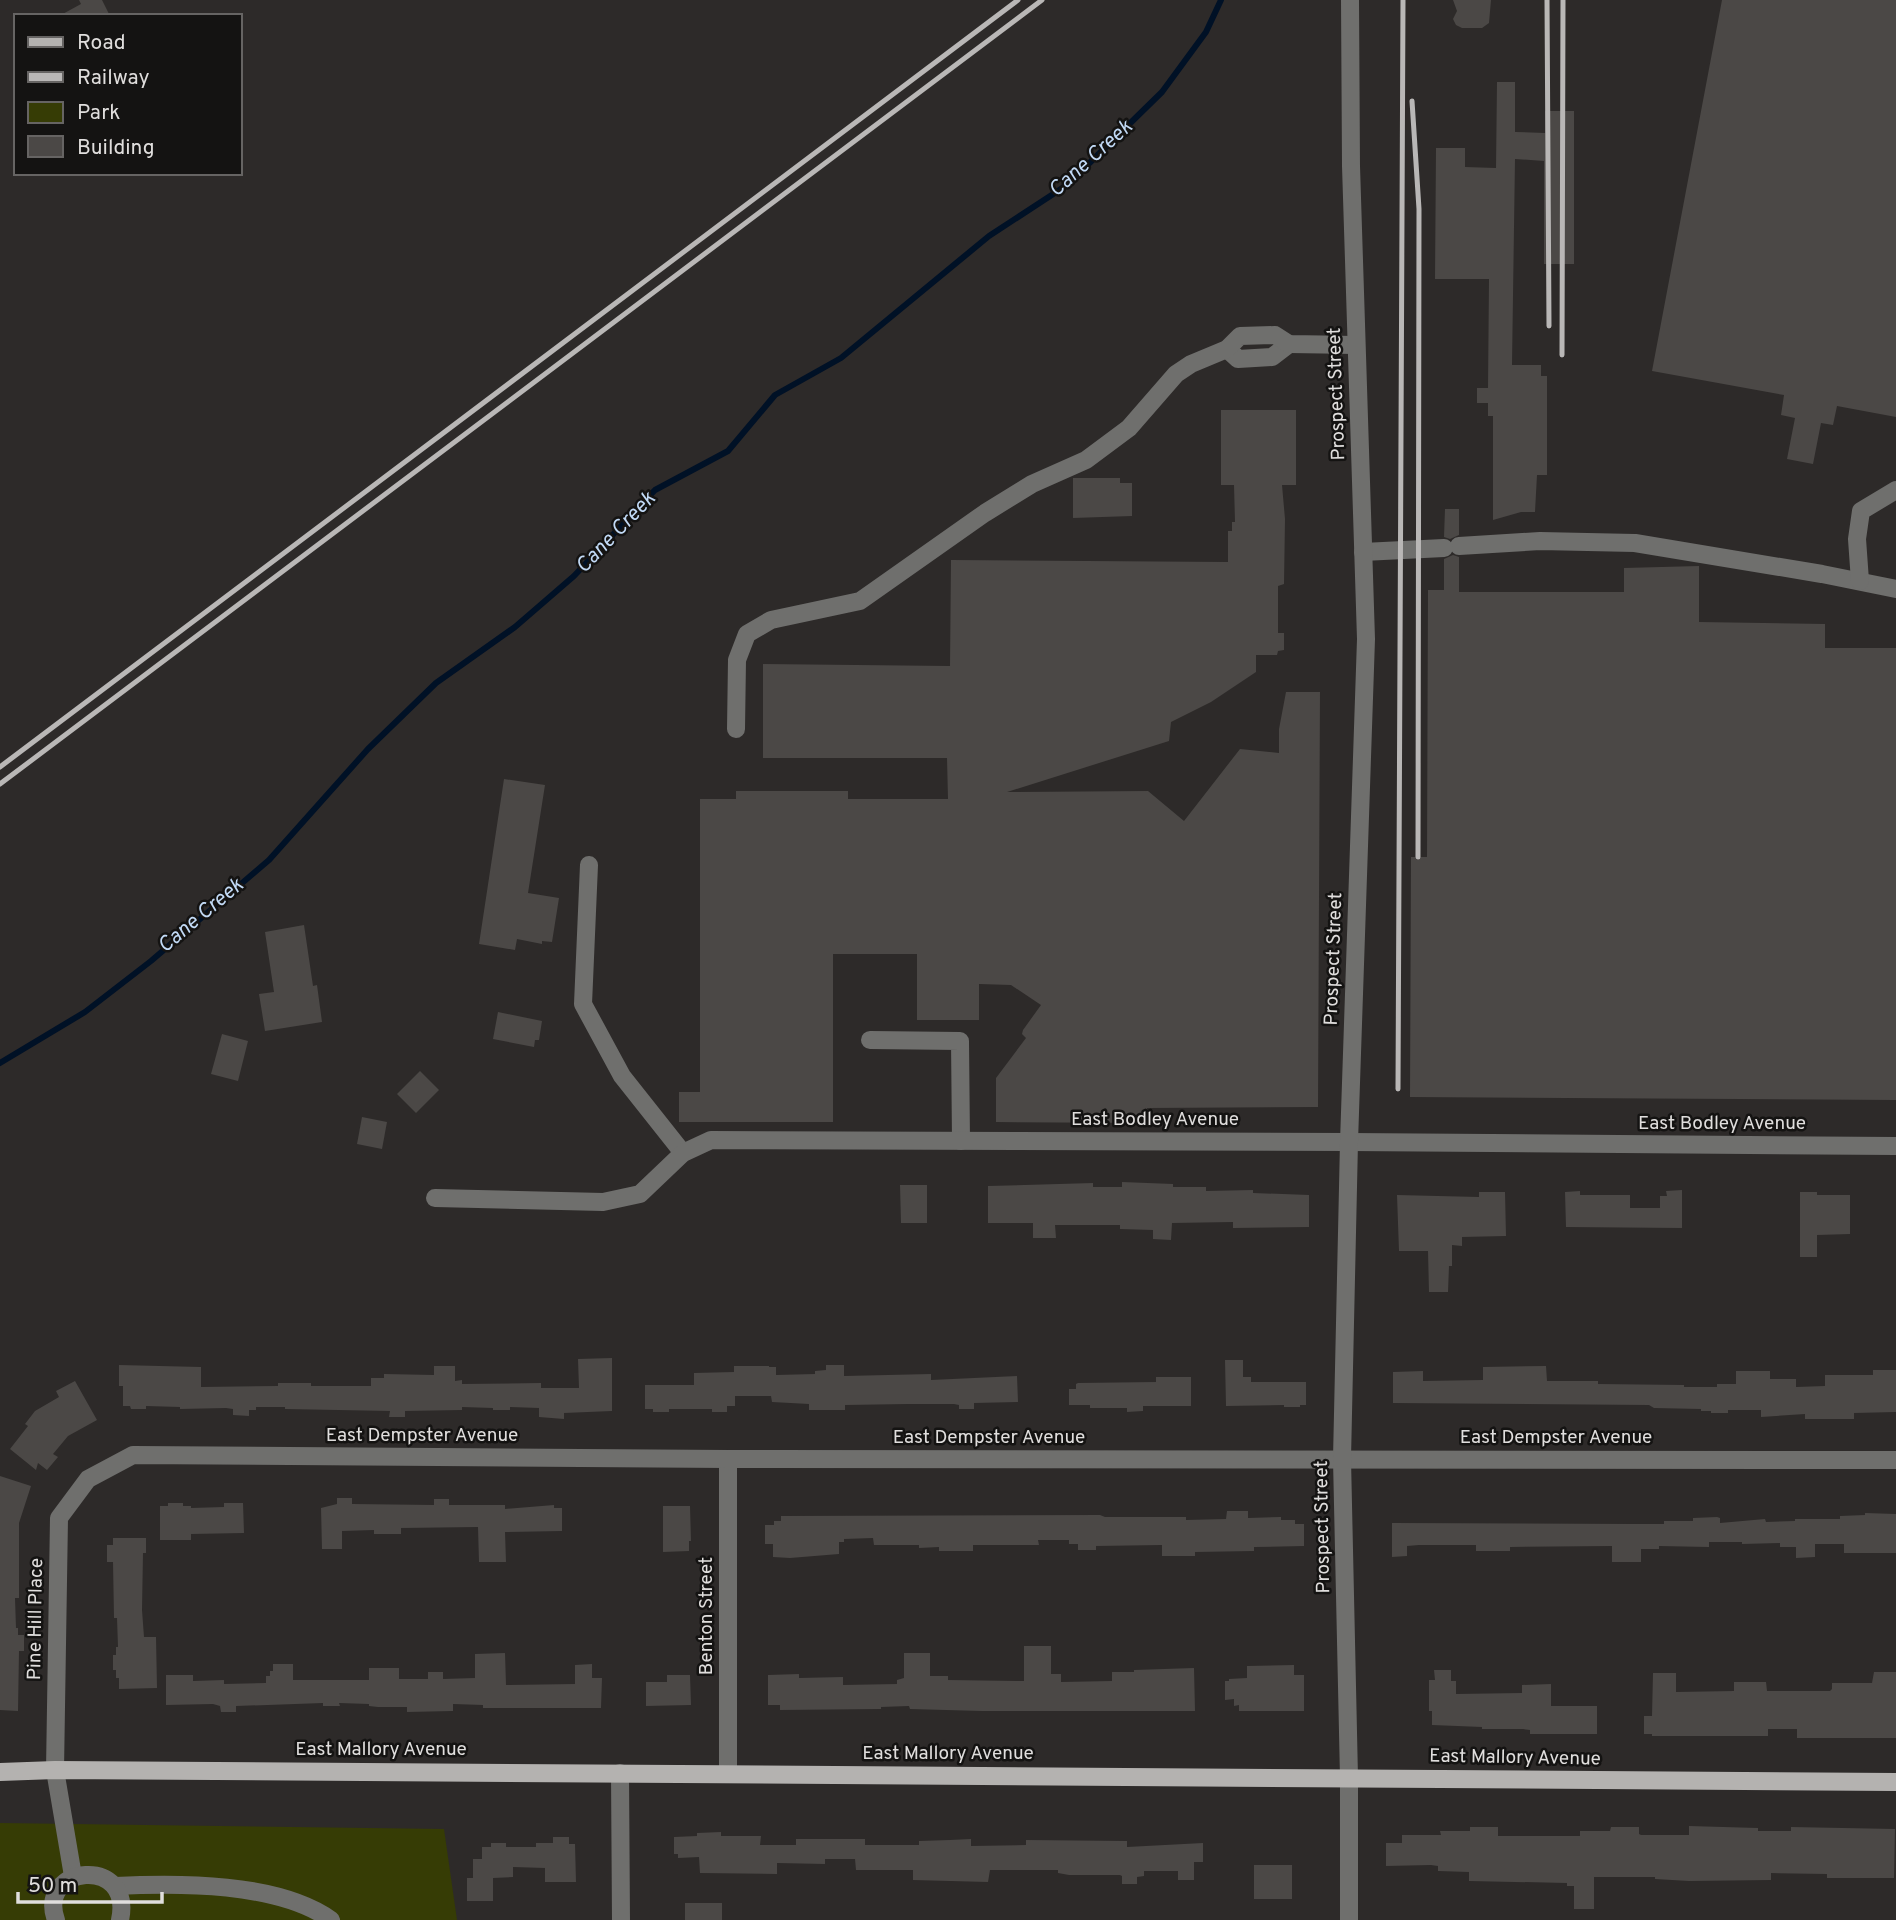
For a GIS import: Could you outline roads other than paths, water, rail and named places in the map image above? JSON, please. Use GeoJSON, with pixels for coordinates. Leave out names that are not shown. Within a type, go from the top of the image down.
{"type":"FeatureCollection","features":[{"type":"Feature","properties":{"kind":"main road","name":"East Mallory Avenue"},"geometry":{"type":"LineString","coordinates":[[0,1772],[728,1773],[1896,1782]]}},
{"type":"Feature","properties":{"kind":"street","name":"Prospect Street"},"geometry":{"type":"LineString","coordinates":[[1349,1920],[1349,1777],[1342,1459],[1349,1142],[1366,639],[1351,166],[1350,0]]}},
{"type":"Feature","properties":{"kind":"street"},"geometry":{"type":"LineString","coordinates":[[736,729],[737,660],[747,635],[771,620],[860,601],[985,513],[1032,484],[1086,460],[1129,428],[1176,374],[1191,364],[1227,349],[1238,359],[1272,357],[1289,344],[1356,345]]}},
{"type":"Feature","properties":{"kind":"street"},"geometry":{"type":"LineString","coordinates":[[1860,582],[1857,539],[1861,511],[1896,490]]}},
{"type":"Feature","properties":{"kind":"street"},"geometry":{"type":"LineString","coordinates":[[1363,552],[1540,541],[1635,543],[1896,589]]}},
{"type":"Feature","properties":{"kind":"street"},"geometry":{"type":"LineString","coordinates":[[589,865],[583,1004],[622,1076],[683,1153]]}},
{"type":"Feature","properties":{"kind":"street"},"geometry":{"type":"LineString","coordinates":[[870,1040],[960,1041],[961,1140]]}},
{"type":"Feature","properties":{"kind":"street","name":"East Bodley Avenue"},"geometry":{"type":"LineString","coordinates":[[435,1198],[603,1202],[640,1194],[683,1153],[711,1140],[1896,1146]]}},
{"type":"Feature","properties":{"kind":"street","name":"East Dempster Avenue"},"geometry":{"type":"LineString","coordinates":[[88,1479],[133,1455],[1896,1460]]}},
{"type":"Feature","properties":{"kind":"street","name":"Benton Street"},"geometry":{"type":"LineString","coordinates":[[728,1458],[728,1773]]}},
{"type":"Feature","properties":{"kind":"street","name":"Pine Hill Place"},"geometry":{"type":"LineString","coordinates":[[73,1876],[55,1770],[59,1518],[88,1479]]}},
{"type":"Feature","properties":{"kind":"street"},"geometry":{"type":"LineString","coordinates":[[620,1773],[621,1920]]}},
{"type":"Feature","properties":{"kind":"street"},"geometry":{"type":"LineString","coordinates":[[56,1920],[54,1903],[57,1892],[73,1876],[96,1875],[115,1886],[122,1908],[120,1920]]}},
{"type":"Feature","properties":{"kind":"street"},"geometry":{"type":"LineString","coordinates":[[115,1886],[154,1884],[272,1895],[331,1920]]}},
{"type":"Feature","properties":{"kind":"waterway","name":"Cane Creek"},"geometry":{"type":"LineString","coordinates":[[0,1063],[85,1012],[151,961],[269,860],[368,749],[436,683],[515,627],[574,576],[655,490],[728,451],[775,395],[841,358],[989,236],[1067,185],[1162,92],[1206,32],[1221,0]]}},
{"type":"Feature","properties":{"kind":"railway"},"geometry":{"type":"LineString","coordinates":[[0,767],[1018,0]]}},
{"type":"Feature","properties":{"kind":"railway"},"geometry":{"type":"LineString","coordinates":[[0,784],[1042,0]]}},
{"type":"Feature","properties":{"kind":"railway"},"geometry":{"type":"LineString","coordinates":[[1398,1089],[1403,0]]}},
{"type":"Feature","properties":{"kind":"railway"},"geometry":{"type":"LineString","coordinates":[[1547,0],[1549,326]]}},
{"type":"Feature","properties":{"kind":"railway"},"geometry":{"type":"LineString","coordinates":[[1562,355],[1563,0]]}},
{"type":"Feature","properties":{"kind":"railway"},"geometry":{"type":"LineString","coordinates":[[1412,101],[1419,209],[1418,857]]}}]}
